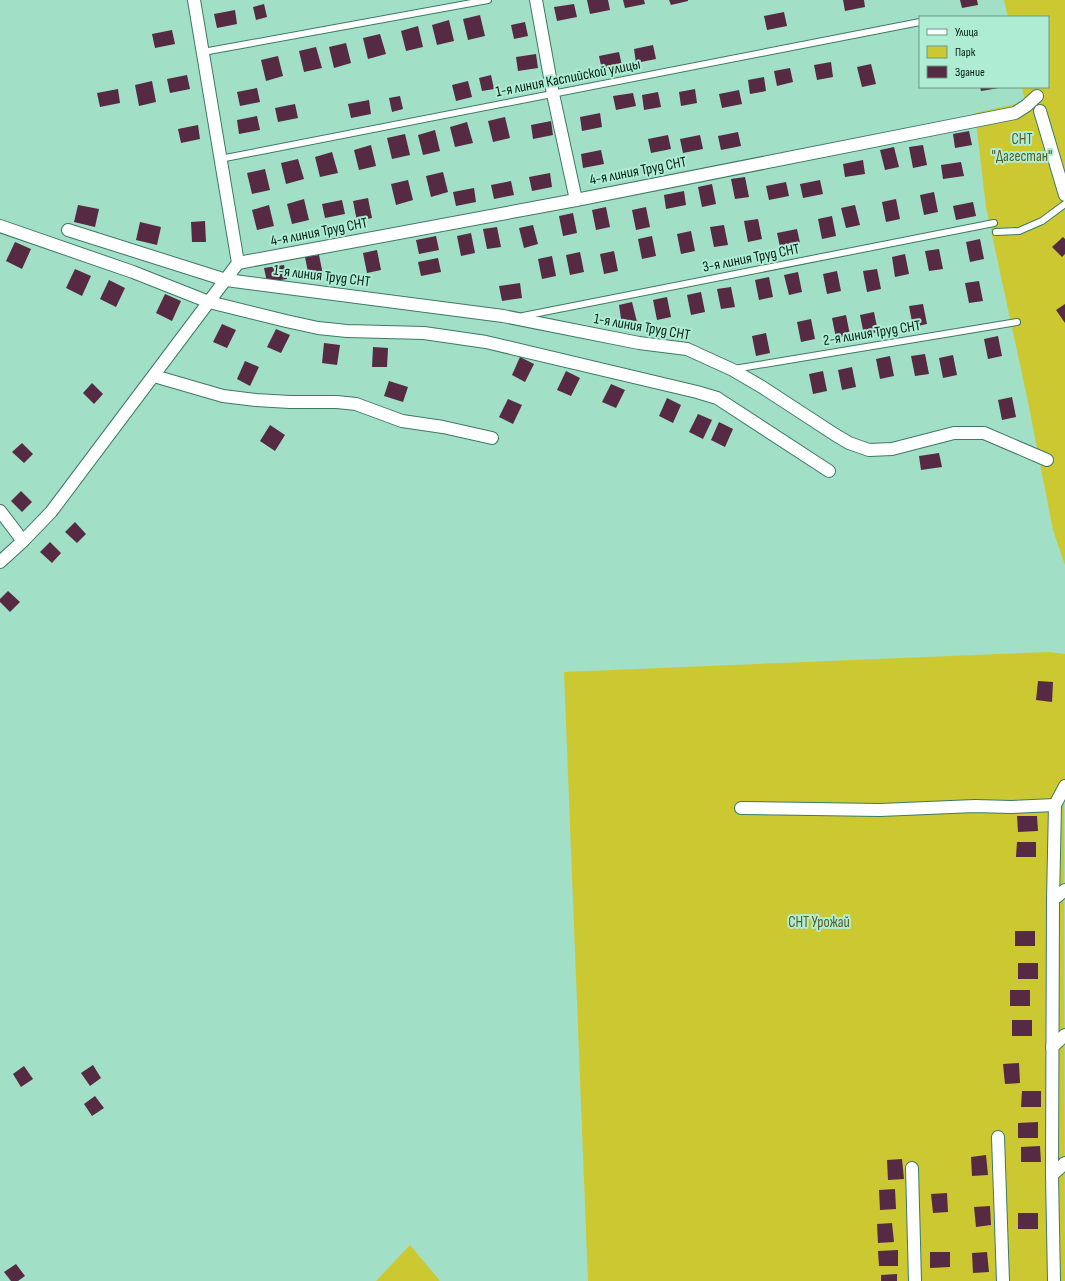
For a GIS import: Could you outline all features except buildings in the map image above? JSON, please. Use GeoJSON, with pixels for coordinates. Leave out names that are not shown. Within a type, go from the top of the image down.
{"type":"FeatureCollection","features":[{"type":"Feature","properties":{"kind":"street"},"geometry":{"type":"LineString","coordinates":[[0,562],[24,541],[52,512],[238,263],[194,0]]}},
{"type":"Feature","properties":{"kind":"street"},"geometry":{"type":"LineString","coordinates":[[536,0],[553,94],[576,200]]}},
{"type":"Feature","properties":{"kind":"street","name":"4-я линия Труд СНТ"},"geometry":{"type":"LineString","coordinates":[[238,263],[576,200],[1015,113],[1037,96]]}},
{"type":"Feature","properties":{"kind":"street"},"geometry":{"type":"LineString","coordinates":[[1040,111],[1065,195]]}},
{"type":"Feature","properties":{"kind":"street"},"geometry":{"type":"LineString","coordinates":[[0,226],[133,272],[209,302],[318,328],[347,331],[424,333],[486,342],[697,392],[716,398],[829,471]]}},
{"type":"Feature","properties":{"kind":"street","name":"1-я линия Труд СНТ"},"geometry":{"type":"LineString","coordinates":[[68,230],[226,280],[418,304],[514,318],[639,343],[687,349],[733,370],[834,434],[869,450],[892,449],[954,433],[984,433],[1047,460]]}},
{"type":"Feature","properties":{"kind":"street"},"geometry":{"type":"LineString","coordinates":[[154,376],[223,396],[290,402],[337,402],[356,404],[402,421],[492,438]]}},
{"type":"Feature","properties":{"kind":"street"},"geometry":{"type":"LineString","coordinates":[[0,511],[24,541]]}},
{"type":"Feature","properties":{"kind":"street"},"geometry":{"type":"LineString","coordinates":[[1054,1281],[1052,1047],[1055,805],[1065,786]]}},
{"type":"Feature","properties":{"kind":"street"},"geometry":{"type":"LineString","coordinates":[[741,808],[880,810],[975,806],[1011,807],[1055,805]]}},
{"type":"Feature","properties":{"kind":"street"},"geometry":{"type":"LineString","coordinates":[[1053,900],[1065,890]]}},
{"type":"Feature","properties":{"kind":"street"},"geometry":{"type":"LineString","coordinates":[[1052,1047],[1065,1035]]}},
{"type":"Feature","properties":{"kind":"street"},"geometry":{"type":"LineString","coordinates":[[998,1137],[1003,1281]]}},
{"type":"Feature","properties":{"kind":"street"},"geometry":{"type":"LineString","coordinates":[[1052,1175],[1065,1163]]}},
{"type":"Feature","properties":{"kind":"street"},"geometry":{"type":"LineString","coordinates":[[912,1168],[915,1281]]}},
{"type":"Feature","properties":{"kind":"lane"},"geometry":{"type":"LineString","coordinates":[[203,52],[488,0]]}},
{"type":"Feature","properties":{"kind":"lane","name":"1-я линия Каспийской улицы"},"geometry":{"type":"LineString","coordinates":[[220,159],[919,22]]}},
{"type":"Feature","properties":{"kind":"lane"},"geometry":{"type":"LineString","coordinates":[[996,232],[1019,231],[1042,221],[1065,204]]}},
{"type":"Feature","properties":{"kind":"lane","name":"3-я линия Труд СНТ"},"geometry":{"type":"LineString","coordinates":[[514,318],[994,223]]}},
{"type":"Feature","properties":{"kind":"lane","name":"2-я линия Труд СНТ"},"geometry":{"type":"LineString","coordinates":[[733,370],[1016,322]]}},
{"type":"Feature","properties":{"kind":"green space","name":"СНТ \"Дагестан\""},"geometry":{"type":"Polygon","coordinates":[[[1004,0],[1065,0],[1065,565],[1053,530],[1028,402],[986,207],[975,113],[1025,102],[1022,88],[1049,88],[1049,16],[1008,16],[1004,0]]]}},
{"type":"Feature","properties":{"kind":"green space","name":"СНТ Урожай"},"geometry":{"type":"Polygon","coordinates":[[[1049,652],[1065,654],[1065,1281],[588,1281],[564,672],[1049,652]]]}},
{"type":"Feature","properties":{"kind":"green space"},"geometry":{"type":"Polygon","coordinates":[[[410,1245],[440,1281],[376,1281],[410,1245]]]}}]}
